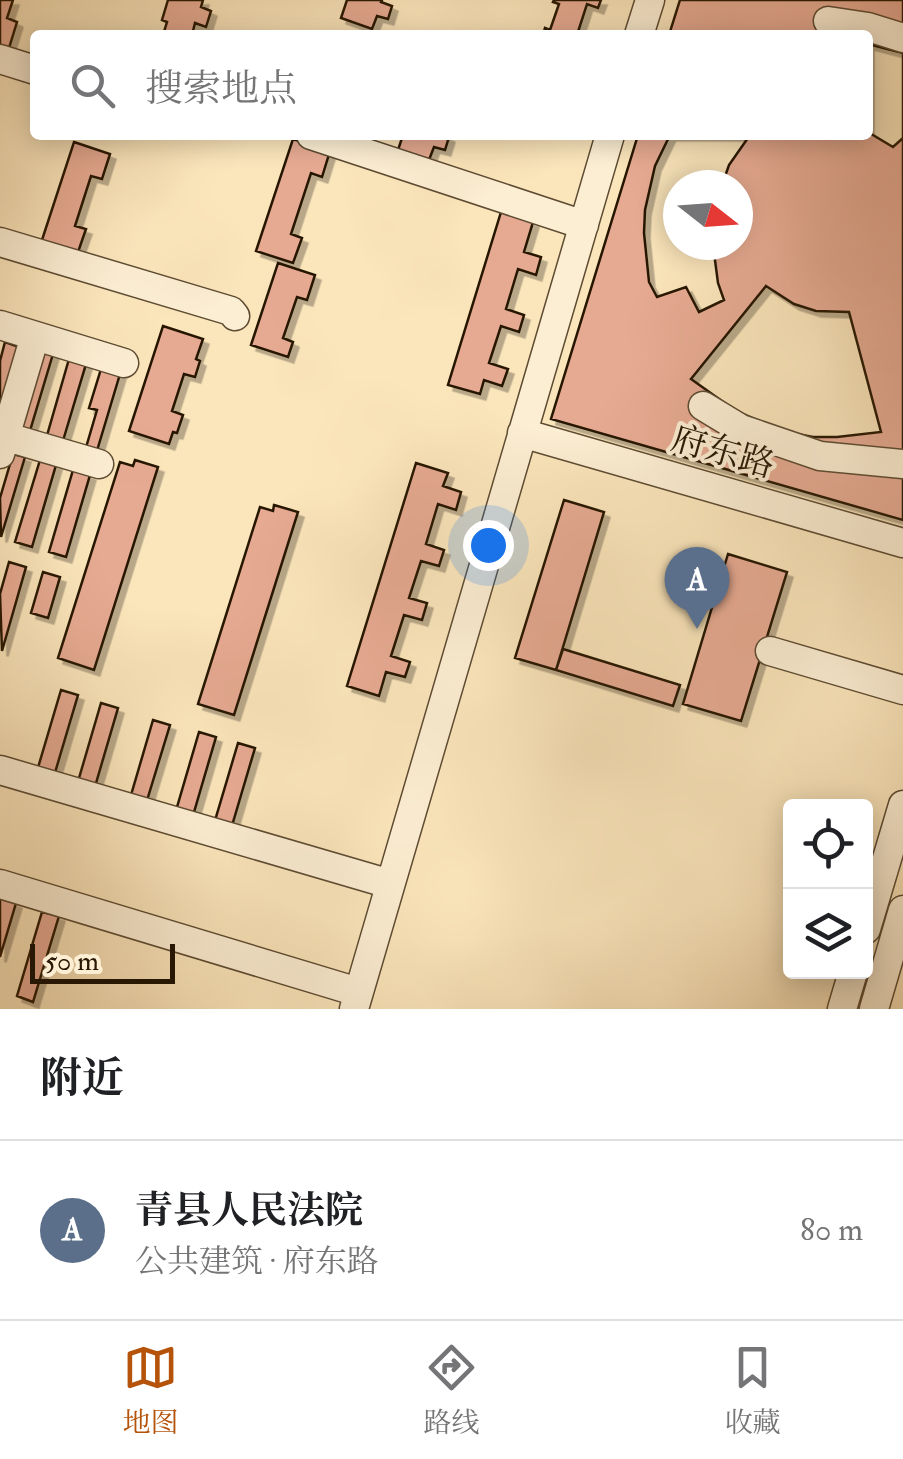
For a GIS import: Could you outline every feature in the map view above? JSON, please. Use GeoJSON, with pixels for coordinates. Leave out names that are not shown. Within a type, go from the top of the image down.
{"type":"FeatureCollection","features":[{"type":"Feature","properties":{"kind":"street"},"geometry":{"type":"LineString","coordinates":[[641,30],[650,0]]}},
{"type":"Feature","properties":{"kind":"street"},"geometry":{"type":"LineString","coordinates":[[828,21],[903,38]]}},
{"type":"Feature","properties":{"kind":"street"},"geometry":{"type":"LineString","coordinates":[[0,59],[30,68]]}},
{"type":"Feature","properties":{"kind":"street"},"geometry":{"type":"LineString","coordinates":[[326,140],[584,225]]}},
{"type":"Feature","properties":{"kind":"street"},"geometry":{"type":"LineString","coordinates":[[0,884],[356,1001],[609,140]]}},
{"type":"Feature","properties":{"kind":"street"},"geometry":{"type":"LineString","coordinates":[[0,242],[230,311],[235,316]]}},
{"type":"Feature","properties":{"kind":"street"},"geometry":{"type":"LineString","coordinates":[[0,326],[124,362]]}},
{"type":"Feature","properties":{"kind":"street"},"geometry":{"type":"LineString","coordinates":[[35,336],[2,442],[99,464]]}},
{"type":"Feature","properties":{"kind":"street"},"geometry":{"type":"LineString","coordinates":[[704,406],[741,429],[820,456],[903,464]]}},
{"type":"Feature","properties":{"kind":"street","name":"府东路"},"geometry":{"type":"LineString","coordinates":[[522,432],[903,543]]}},
{"type":"Feature","properties":{"kind":"street"},"geometry":{"type":"LineString","coordinates":[[770,652],[903,690]]}},
{"type":"Feature","properties":{"kind":"street"},"geometry":{"type":"LineString","coordinates":[[0,770],[390,884]]}},
{"type":"Feature","properties":{"kind":"street"},"geometry":{"type":"LineString","coordinates":[[873,906],[903,805]]}},
{"type":"Feature","properties":{"kind":"street"},"geometry":{"type":"LineString","coordinates":[[874,1009],[903,910]]}},
{"type":"Feature","properties":{"kind":"street"},"geometry":{"type":"LineString","coordinates":[[842,1009],[851,979]]}},
{"type":"Feature","properties":{"kind":"building"},"geometry":{"type":"Polygon","coordinates":[[[0,0],[13,0],[7,18],[17,22],[9,48],[0,45],[0,0]]]}},
{"type":"Feature","properties":{"kind":"building"},"geometry":{"type":"Polygon","coordinates":[[[168,0],[203,0],[201,7],[211,11],[206,27],[195,23],[193,30],[165,30],[167,22],[162,20],[168,0]]]}},
{"type":"Feature","properties":{"kind":"building"},"geometry":{"type":"Polygon","coordinates":[[[347,0],[382,0],[392,6],[388,19],[377,16],[372,29],[341,18],[347,0]]]}},
{"type":"Feature","properties":{"kind":"building"},"geometry":{"type":"Polygon","coordinates":[[[601,0],[598,8],[587,4],[579,30],[550,30],[559,4],[553,2],[601,0]]]}},
{"type":"Feature","properties":{"kind":"building"},"geometry":{"type":"Polygon","coordinates":[[[680,0],[903,0],[903,520],[551,419],[636,140],[873,140],[873,30],[671,30],[680,0]]]}},
{"type":"Feature","properties":{"kind":"building"},"geometry":{"type":"Polygon","coordinates":[[[873,45],[903,53],[903,138],[893,147],[873,135],[873,45]]]}},
{"type":"Feature","properties":{"kind":"building"},"geometry":{"type":"Polygon","coordinates":[[[293,140],[330,151],[322,177],[311,173],[291,234],[302,238],[293,263],[256,251],[293,140]]]}},
{"type":"Feature","properties":{"kind":"building"},"geometry":{"type":"Polygon","coordinates":[[[401,140],[448,140],[445,150],[434,147],[429,160],[398,150],[401,140]]]}},
{"type":"Feature","properties":{"kind":"building"},"geometry":{"type":"Polygon","coordinates":[[[668,140],[746,140],[727,170],[663,170],[663,260],[715,260],[724,300],[699,312],[686,287],[657,297],[649,282],[645,210],[655,166],[668,140]]]}},
{"type":"Feature","properties":{"kind":"building"},"geometry":{"type":"Polygon","coordinates":[[[74,142],[110,154],[102,179],[91,176],[75,226],[86,229],[77,255],[41,243],[74,142]]]}},
{"type":"Feature","properties":{"kind":"building"},"geometry":{"type":"Polygon","coordinates":[[[501,212],[533,222],[524,252],[541,257],[536,275],[518,269],[506,309],[524,315],[519,332],[501,326],[489,363],[508,369],[502,386],[484,380],[480,394],[448,385],[501,212]]]}},
{"type":"Feature","properties":{"kind":"building"},"geometry":{"type":"Polygon","coordinates":[[[278,263],[315,275],[307,300],[297,297],[283,338],[293,342],[288,357],[251,345],[278,263]]]}},
{"type":"Feature","properties":{"kind":"building"},"geometry":{"type":"Polygon","coordinates":[[[766,286],[794,304],[816,311],[849,312],[881,432],[813,437],[782,431],[736,411],[691,379],[766,286]]]}},
{"type":"Feature","properties":{"kind":"building"},"geometry":{"type":"Polygon","coordinates":[[[163,326],[203,339],[195,377],[184,374],[172,411],[183,415],[169,444],[129,431],[163,326]]]}},
{"type":"Feature","properties":{"kind":"building"},"geometry":{"type":"Polygon","coordinates":[[[5,342],[22,348],[0,422],[0,361],[5,342]]]}},
{"type":"Feature","properties":{"kind":"building"},"geometry":{"type":"Polygon","coordinates":[[[41,351],[53,354],[29,434],[18,430],[41,351]]]}},
{"type":"Feature","properties":{"kind":"building"},"geometry":{"type":"Polygon","coordinates":[[[69,359],[86,364],[62,444],[46,439],[69,359]]]}},
{"type":"Feature","properties":{"kind":"building"},"geometry":{"type":"Polygon","coordinates":[[[101,369],[120,374],[96,454],[85,451],[97,410],[89,408],[101,369]]]}},
{"type":"Feature","properties":{"kind":"building"},"geometry":{"type":"Polygon","coordinates":[[[13,454],[25,457],[1,537],[0,498],[13,454]]]}},
{"type":"Feature","properties":{"kind":"building"},"geometry":{"type":"Polygon","coordinates":[[[40,460],[56,465],[32,547],[15,542],[40,460]]]}},
{"type":"Feature","properties":{"kind":"building"},"geometry":{"type":"Polygon","coordinates":[[[135,460],[158,467],[94,670],[58,658],[120,462],[133,466],[135,460]]]}},
{"type":"Feature","properties":{"kind":"building"},"geometry":{"type":"Polygon","coordinates":[[[416,463],[448,473],[443,486],[461,492],[456,510],[438,504],[426,544],[444,550],[439,566],[421,561],[409,598],[427,603],[422,620],[404,615],[391,656],[410,662],[405,677],[386,672],[379,696],[347,686],[416,463]]]}},
{"type":"Feature","properties":{"kind":"building"},"geometry":{"type":"Polygon","coordinates":[[[73,470],[90,475],[66,557],[49,552],[73,470]]]}},
{"type":"Feature","properties":{"kind":"building"},"geometry":{"type":"Polygon","coordinates":[[[564,500],[604,512],[556,670],[515,658],[564,500]]]}},
{"type":"Feature","properties":{"kind":"building"},"geometry":{"type":"Polygon","coordinates":[[[274,505],[298,512],[234,715],[198,704],[260,507],[273,511],[274,505]]]}},
{"type":"Feature","properties":{"kind":"building"},"geometry":{"type":"Polygon","coordinates":[[[728,554],[787,572],[741,721],[683,704],[728,554]]]}},
{"type":"Feature","properties":{"kind":"building"},"geometry":{"type":"Polygon","coordinates":[[[9,562],[26,567],[2,651],[0,594],[9,562]]]}},
{"type":"Feature","properties":{"kind":"building"},"geometry":{"type":"Polygon","coordinates":[[[43,572],[60,577],[48,618],[31,613],[43,572]]]}},
{"type":"Feature","properties":{"kind":"building"},"geometry":{"type":"Polygon","coordinates":[[[563,649],[680,685],[673,706],[556,670],[563,649]]]}},
{"type":"Feature","properties":{"kind":"building"},"geometry":{"type":"Polygon","coordinates":[[[61,690],[78,695],[54,776],[37,771],[61,690]]]}},
{"type":"Feature","properties":{"kind":"building"},"geometry":{"type":"Polygon","coordinates":[[[101,703],[118,708],[94,790],[77,785],[101,703]]]}},
{"type":"Feature","properties":{"kind":"building"},"geometry":{"type":"Polygon","coordinates":[[[153,720],[170,725],[145,807],[129,802],[153,720]]]}},
{"type":"Feature","properties":{"kind":"building"},"geometry":{"type":"Polygon","coordinates":[[[199,732],[216,737],[192,819],[175,814],[199,732]]]}},
{"type":"Feature","properties":{"kind":"building"},"geometry":{"type":"Polygon","coordinates":[[[238,743],[255,748],[231,829],[214,824],[238,743]]]}},
{"type":"Feature","properties":{"kind":"building"},"geometry":{"type":"Polygon","coordinates":[[[0,898],[16,903],[0,957],[0,898]]]}},
{"type":"Feature","properties":{"kind":"building"},"geometry":{"type":"Polygon","coordinates":[[[42,912],[59,916],[33,1002],[17,996],[42,912]]]}},
{"type":"Feature","properties":{"kind":"place","name":"青县人民法院"},"geometry":{"type":"Point","coordinates":[697,629]}}]}
